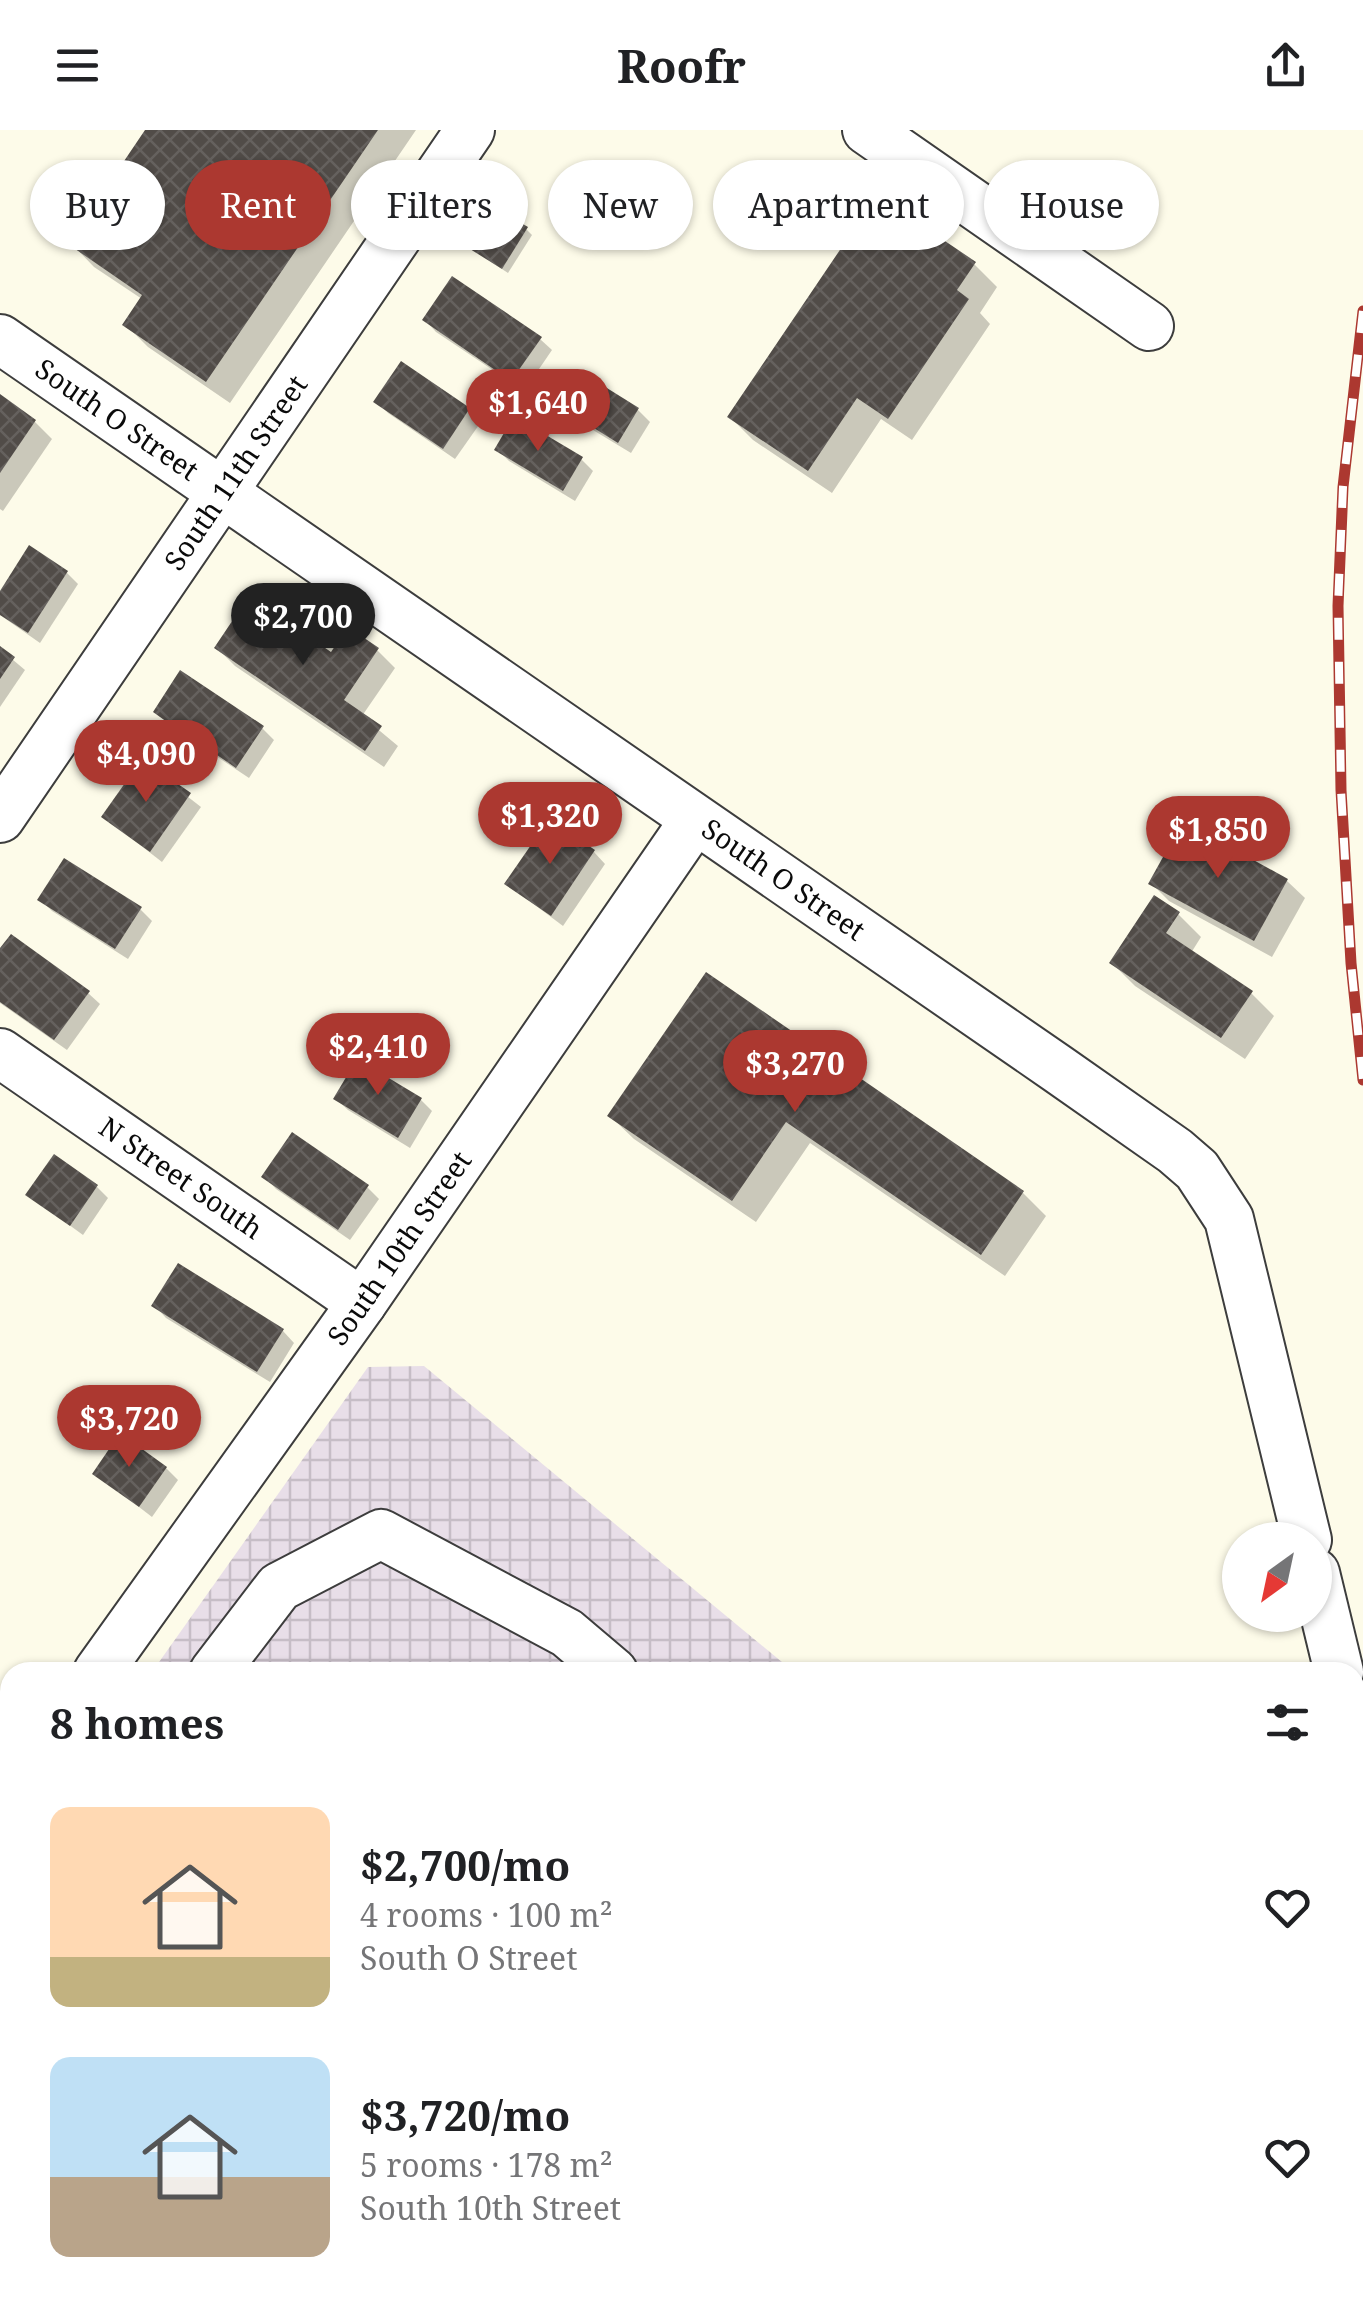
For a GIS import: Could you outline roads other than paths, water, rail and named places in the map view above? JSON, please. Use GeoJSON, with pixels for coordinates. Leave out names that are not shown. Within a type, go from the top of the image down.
{"type":"FeatureCollection","features":[{"type":"Feature","properties":{"kind":"street","name":"South 11th Street"},"geometry":{"type":"LineString","coordinates":[[0,818],[470,130]]}},
{"type":"Feature","properties":{"kind":"street"},"geometry":{"type":"LineString","coordinates":[[867,130],[1149,326]]}},
{"type":"Feature","properties":{"kind":"street","name":"South O Street"},"geometry":{"type":"LineString","coordinates":[[0,340],[1087,1090],[1197,1170],[1229,1219],[1303,1522]]}},
{"type":"Feature","properties":{"kind":"street","name":"South 10th Street"},"geometry":{"type":"LineString","coordinates":[[105,1662],[362,1303],[694,821]]}},
{"type":"Feature","properties":{"kind":"street","name":"N Street South"},"geometry":{"type":"LineString","coordinates":[[0,1053],[362,1303]]}},
{"type":"Feature","properties":{"kind":"street"},"geometry":{"type":"LineString","coordinates":[[222,1662],[279,1587],[381,1534],[567,1632],[602,1662]]}},
{"type":"Feature","properties":{"kind":"street"},"geometry":{"type":"LineString","coordinates":[[1329,1632],[1337,1662]]}},
{"type":"Feature","properties":{"kind":"railway"},"geometry":{"type":"LineString","coordinates":[[1363,311],[1343,487],[1338,606],[1341,790],[1351,963],[1363,1080]]}}]}
